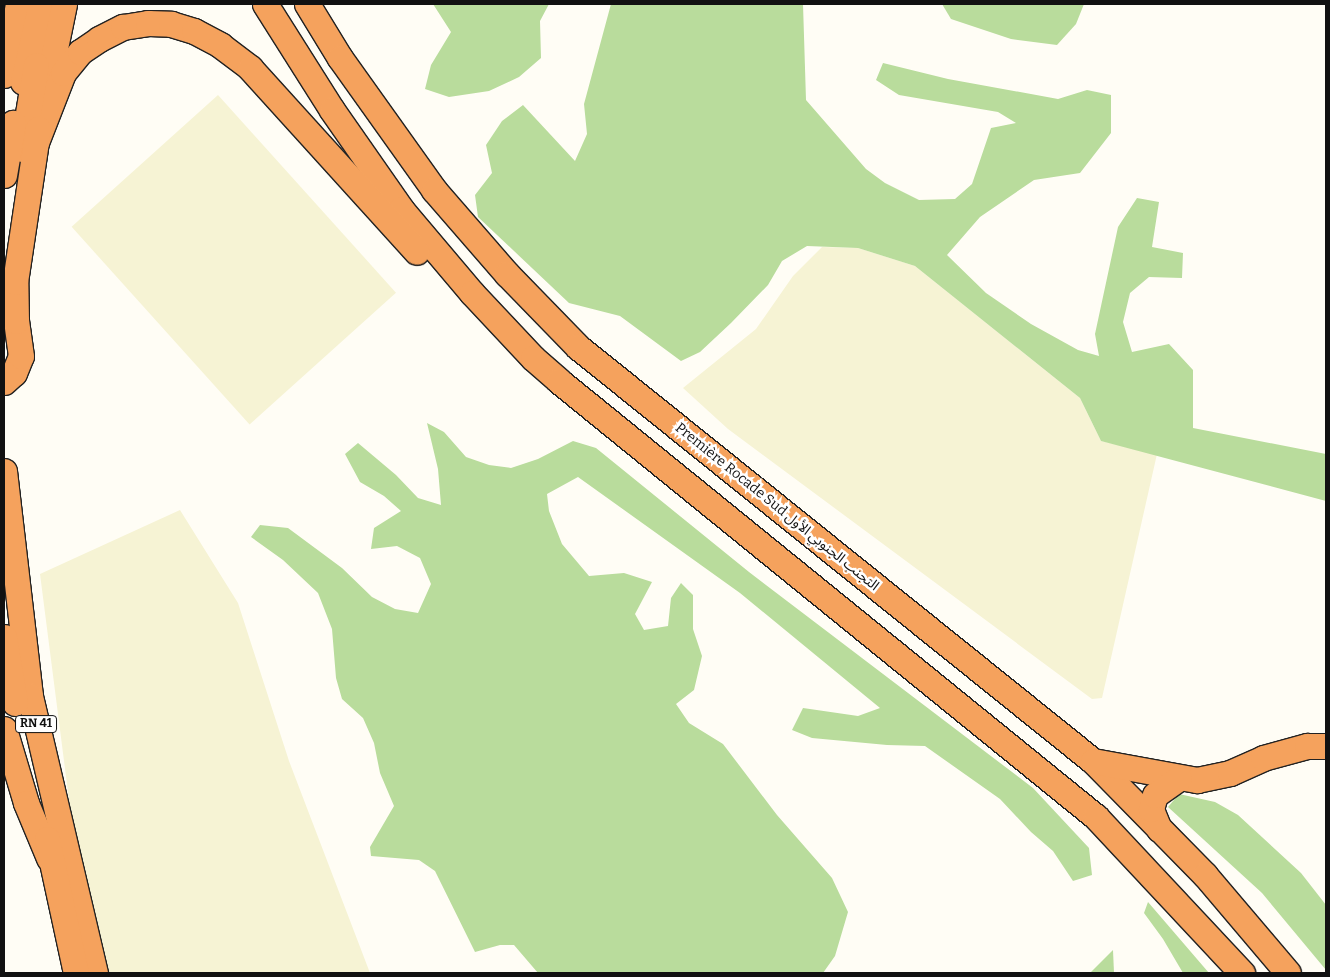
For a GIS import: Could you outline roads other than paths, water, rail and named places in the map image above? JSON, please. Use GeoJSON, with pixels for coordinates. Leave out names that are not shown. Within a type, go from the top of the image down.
{"type":"FeatureCollection","features":[{"type":"Feature","properties":{"kind":"highway"},"geometry":{"type":"LineString","coordinates":[[4,75],[18,4]]}},
{"type":"Feature","properties":{"kind":"highway"},"geometry":{"type":"LineString","coordinates":[[15,116],[26,4]]}},
{"type":"Feature","properties":{"kind":"highway"},"geometry":{"type":"LineString","coordinates":[[4,175],[15,116],[41,4]]}},
{"type":"Feature","properties":{"kind":"highway"},"geometry":{"type":"LineString","coordinates":[[4,277],[29,103],[48,4]]}},
{"type":"Feature","properties":{"kind":"highway"},"geometry":{"type":"LineString","coordinates":[[5,387],[14,374],[21,356],[11,332],[16,269],[35,145],[64,4]]}},
{"type":"Feature","properties":{"kind":"highway"},"geometry":{"type":"LineString","coordinates":[[265,4],[332,110],[401,209],[472,292],[533,358]]}},
{"type":"Feature","properties":{"kind":"highway","name":"Première Rocade Sud التجنب الجنوبي الأول"},"geometry":{"type":"LineString","coordinates":[[307,4],[340,58],[434,190],[507,274],[578,347],[1093,762],[1205,875],[1288,973]]}},
{"type":"Feature","properties":{"kind":"highway"},"geometry":{"type":"LineString","coordinates":[[35,145],[63,72],[80,52],[99,39],[123,27],[148,23],[171,24],[194,31],[220,45],[250,68],[434,271],[558,382],[1096,817],[1242,973]]}},
{"type":"Feature","properties":{"kind":"highway","name":"RN 41"},"geometry":{"type":"LineString","coordinates":[[4,471],[30,696],[95,973]]}},
{"type":"Feature","properties":{"kind":"highway"},"geometry":{"type":"LineString","coordinates":[[4,637],[16,708],[55,872]]}},
{"type":"Feature","properties":{"kind":"highway","name":"RN 41"},"geometry":{"type":"LineString","coordinates":[[4,730],[26,803],[55,872],[76,973]]}},
{"type":"Feature","properties":{"kind":"highway"},"geometry":{"type":"LineString","coordinates":[[1093,762],[1197,780],[1230,773],[1263,758],[1307,746],[1326,746]]}},
{"type":"Feature","properties":{"kind":"highway"},"geometry":{"type":"LineString","coordinates":[[1159,829],[1151,809],[1155,795],[1179,778]]}}]}
